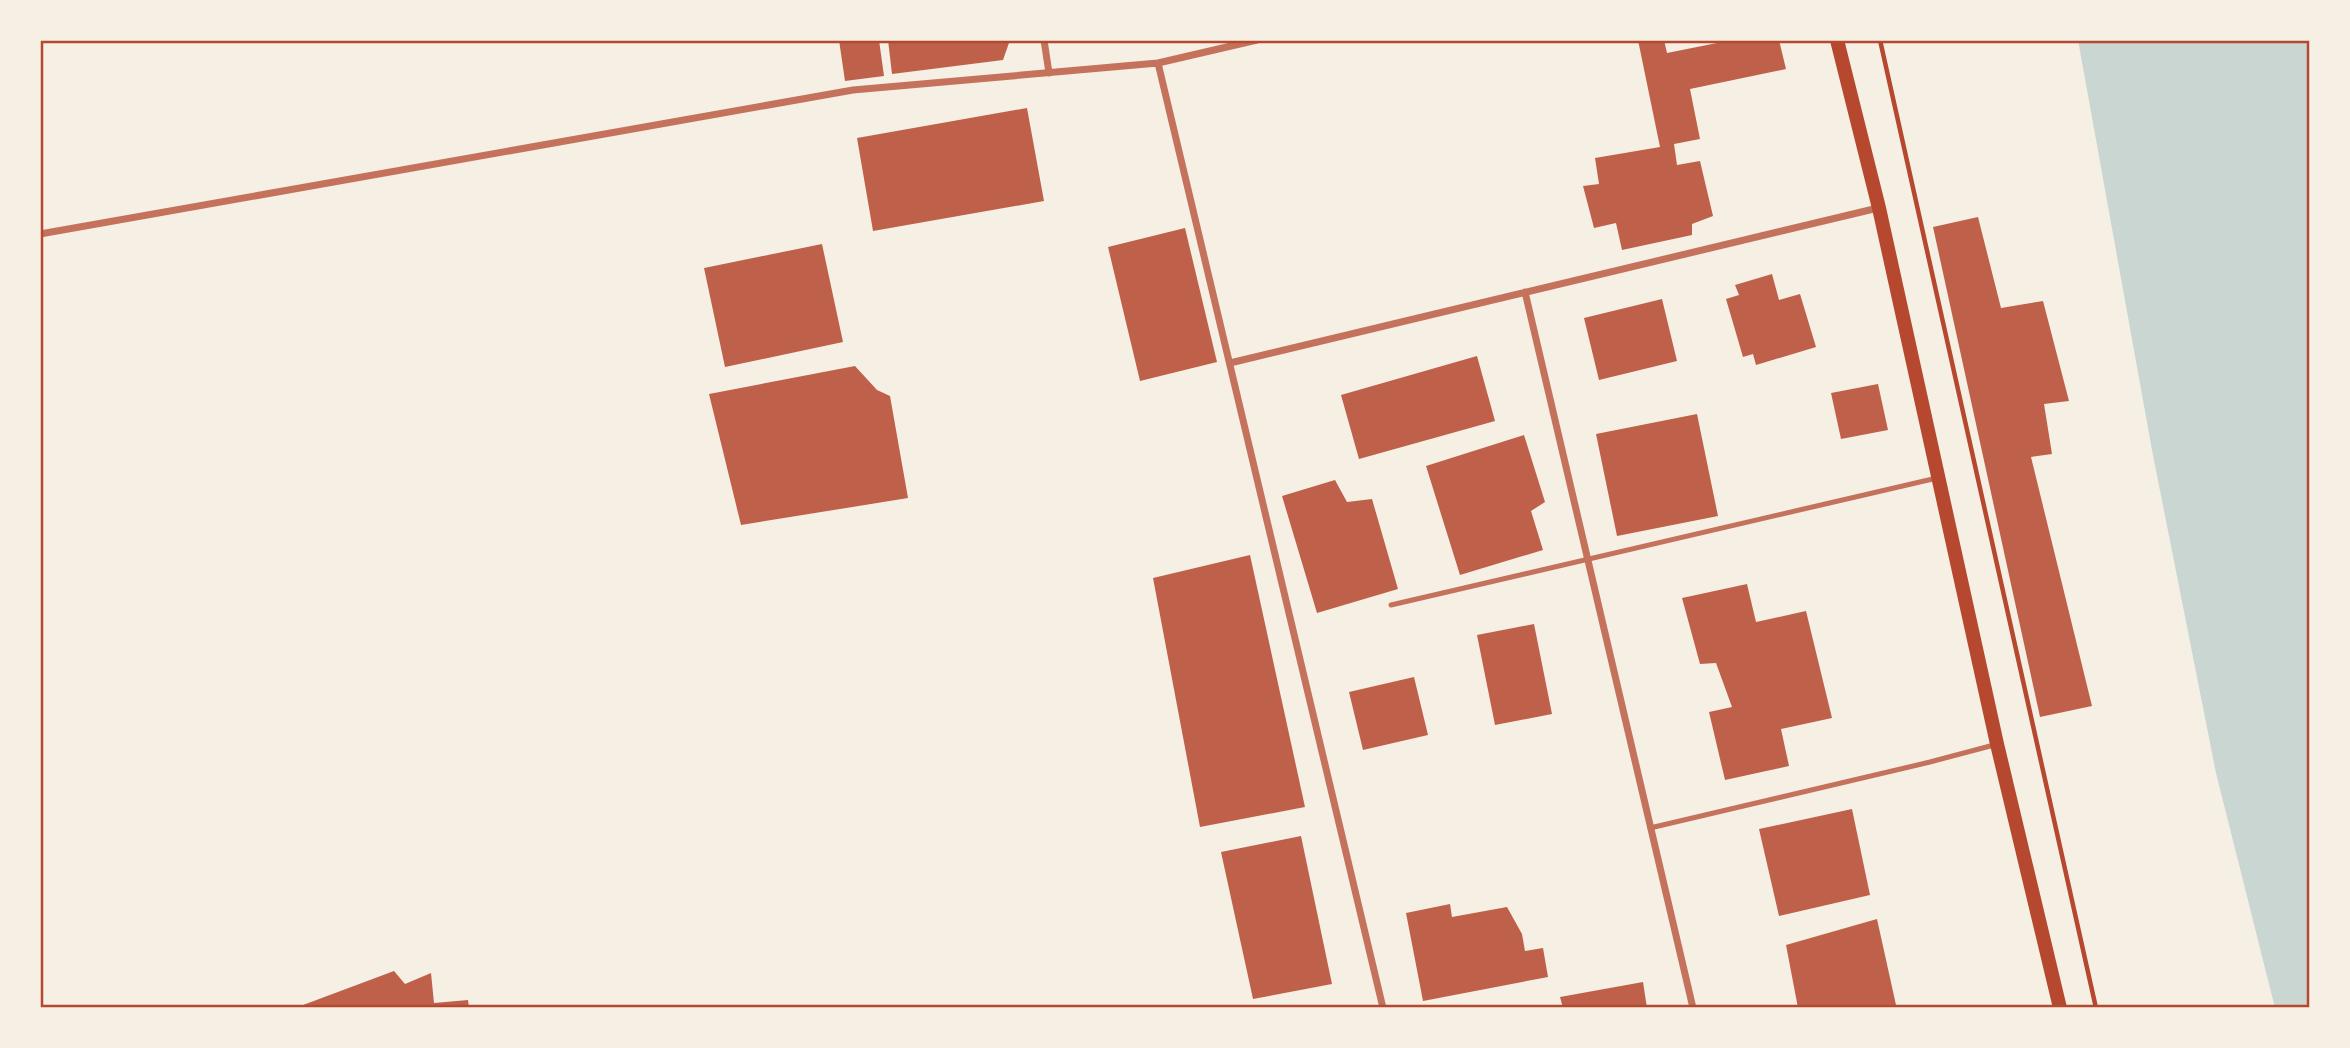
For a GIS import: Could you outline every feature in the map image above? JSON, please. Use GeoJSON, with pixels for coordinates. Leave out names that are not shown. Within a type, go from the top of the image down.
{"type":"FeatureCollection","features":[{"type":"Feature","properties":{"kind":"main road"},"geometry":{"type":"LineString","coordinates":[[1837,40],[1879,208],[1997,744],[2060,1008]]}},
{"type":"Feature","properties":{"kind":"street"},"geometry":{"type":"LineString","coordinates":[[1044,40],[1049,72]]}},
{"type":"Feature","properties":{"kind":"street"},"geometry":{"type":"LineString","coordinates":[[40,234],[853,90],[1158,63],[1257,40]]}},
{"type":"Feature","properties":{"kind":"street"},"geometry":{"type":"LineString","coordinates":[[1158,63],[1383,1008]]}},
{"type":"Feature","properties":{"kind":"street"},"geometry":{"type":"LineString","coordinates":[[1230,363],[1879,208]]}},
{"type":"Feature","properties":{"kind":"street"},"geometry":{"type":"LineString","coordinates":[[1524,292],[1693,1008]]}},
{"type":"Feature","properties":{"kind":"lane"},"geometry":{"type":"LineString","coordinates":[[1391,605],[1937,478]]}},
{"type":"Feature","properties":{"kind":"lane"},"geometry":{"type":"LineString","coordinates":[[1650,828],[1997,744]]}},
{"type":"Feature","properties":{"kind":"path"},"geometry":{"type":"LineString","coordinates":[[1880,40],[2096,1008]]}},
{"type":"Feature","properties":{"kind":"shaded area"},"geometry":{"type":"Polygon","coordinates":[[[2078,40],[2310,40],[2310,1008],[2275,1008],[2216,773],[2152,450],[2078,40]]]}},
{"type":"Feature","properties":{"kind":"building"},"geometry":{"type":"Polygon","coordinates":[[[839,40],[879,40],[884,76],[845,81],[839,40]]]}},
{"type":"Feature","properties":{"kind":"building"},"geometry":{"type":"Polygon","coordinates":[[[888,40],[1010,40],[1003,60],[892,74],[888,40]]]}},
{"type":"Feature","properties":{"kind":"building"},"geometry":{"type":"Polygon","coordinates":[[[1638,40],[1664,40],[1667,53],[1717,43],[1716,40],[1779,40],[1786,69],[1690,89],[1700,139],[1674,144],[1677,165],[1700,161],[1713,216],[1692,224],[1692,235],[1622,250],[1616,223],[1594,228],[1583,186],[1599,184],[1595,158],[1660,147],[1638,40]]]}},
{"type":"Feature","properties":{"kind":"building"},"geometry":{"type":"Polygon","coordinates":[[[1027,108],[1044,201],[873,231],[857,138],[1027,108]]]}},
{"type":"Feature","properties":{"kind":"building"},"geometry":{"type":"Polygon","coordinates":[[[1978,217],[2001,308],[2043,301],[2069,401],[2044,404],[2052,454],[2031,457],[2092,706],[2040,717],[1933,227],[1978,217]]]}},
{"type":"Feature","properties":{"kind":"building"},"geometry":{"type":"Polygon","coordinates":[[[1185,228],[1217,362],[1140,381],[1108,247],[1185,228]]]}},
{"type":"Feature","properties":{"kind":"building"},"geometry":{"type":"Polygon","coordinates":[[[822,244],[843,342],[725,367],[704,268],[822,244]]]}},
{"type":"Feature","properties":{"kind":"building"},"geometry":{"type":"Polygon","coordinates":[[[1772,274],[1779,300],[1800,294],[1816,347],[1756,365],[1753,354],[1743,357],[1726,299],[1739,295],[1735,285],[1772,274]]]}},
{"type":"Feature","properties":{"kind":"building"},"geometry":{"type":"Polygon","coordinates":[[[1662,299],[1677,361],[1599,380],[1584,318],[1662,299]]]}},
{"type":"Feature","properties":{"kind":"building"},"geometry":{"type":"Polygon","coordinates":[[[1477,356],[1495,421],[1359,459],[1341,395],[1477,356]]]}},
{"type":"Feature","properties":{"kind":"building"},"geometry":{"type":"Polygon","coordinates":[[[855,366],[877,390],[890,396],[908,498],[741,525],[709,394],[855,366]]]}},
{"type":"Feature","properties":{"kind":"building"},"geometry":{"type":"Polygon","coordinates":[[[1878,384],[1888,430],[1841,439],[1831,393],[1878,384]]]}},
{"type":"Feature","properties":{"kind":"building"},"geometry":{"type":"Polygon","coordinates":[[[1697,414],[1718,516],[1617,536],[1596,434],[1697,414]]]}},
{"type":"Feature","properties":{"kind":"building"},"geometry":{"type":"Polygon","coordinates":[[[1524,435],[1545,502],[1531,511],[1543,550],[1460,575],[1426,466],[1524,435]]]}},
{"type":"Feature","properties":{"kind":"building"},"geometry":{"type":"Polygon","coordinates":[[[1335,480],[1347,502],[1372,499],[1398,589],[1317,613],[1282,496],[1335,480]]]}},
{"type":"Feature","properties":{"kind":"building"},"geometry":{"type":"Polygon","coordinates":[[[1250,555],[1305,807],[1200,827],[1153,578],[1250,555]]]}},
{"type":"Feature","properties":{"kind":"building"},"geometry":{"type":"Polygon","coordinates":[[[1747,584],[1756,622],[1806,611],[1832,718],[1781,729],[1789,766],[1725,780],[1709,712],[1732,707],[1716,663],[1700,664],[1682,598],[1747,584]]]}},
{"type":"Feature","properties":{"kind":"building"},"geometry":{"type":"Polygon","coordinates":[[[1534,624],[1552,714],[1495,725],[1477,635],[1534,624]]]}},
{"type":"Feature","properties":{"kind":"building"},"geometry":{"type":"Polygon","coordinates":[[[1414,677],[1428,735],[1363,750],[1349,692],[1414,677]]]}},
{"type":"Feature","properties":{"kind":"building"},"geometry":{"type":"Polygon","coordinates":[[[1852,809],[1870,895],[1779,916],[1759,829],[1852,809]]]}},
{"type":"Feature","properties":{"kind":"building"},"geometry":{"type":"Polygon","coordinates":[[[1301,836],[1332,984],[1253,999],[1221,852],[1301,836]]]}},
{"type":"Feature","properties":{"kind":"building"},"geometry":{"type":"Polygon","coordinates":[[[1450,904],[1452,917],[1507,907],[1522,934],[1525,951],[1543,948],[1548,977],[1423,1001],[1406,913],[1450,904]]]}},
{"type":"Feature","properties":{"kind":"building"},"geometry":{"type":"Polygon","coordinates":[[[1877,919],[1896,1005],[1884,1008],[1798,1008],[1786,945],[1877,919]]]}},
{"type":"Feature","properties":{"kind":"building"},"geometry":{"type":"Polygon","coordinates":[[[394,971],[405,984],[431,973],[434,1003],[468,1000],[469,1008],[295,1008],[394,971]]]}},
{"type":"Feature","properties":{"kind":"building"},"geometry":{"type":"Polygon","coordinates":[[[1643,982],[1647,1008],[1563,1008],[1560,997],[1643,982]]]}}]}
